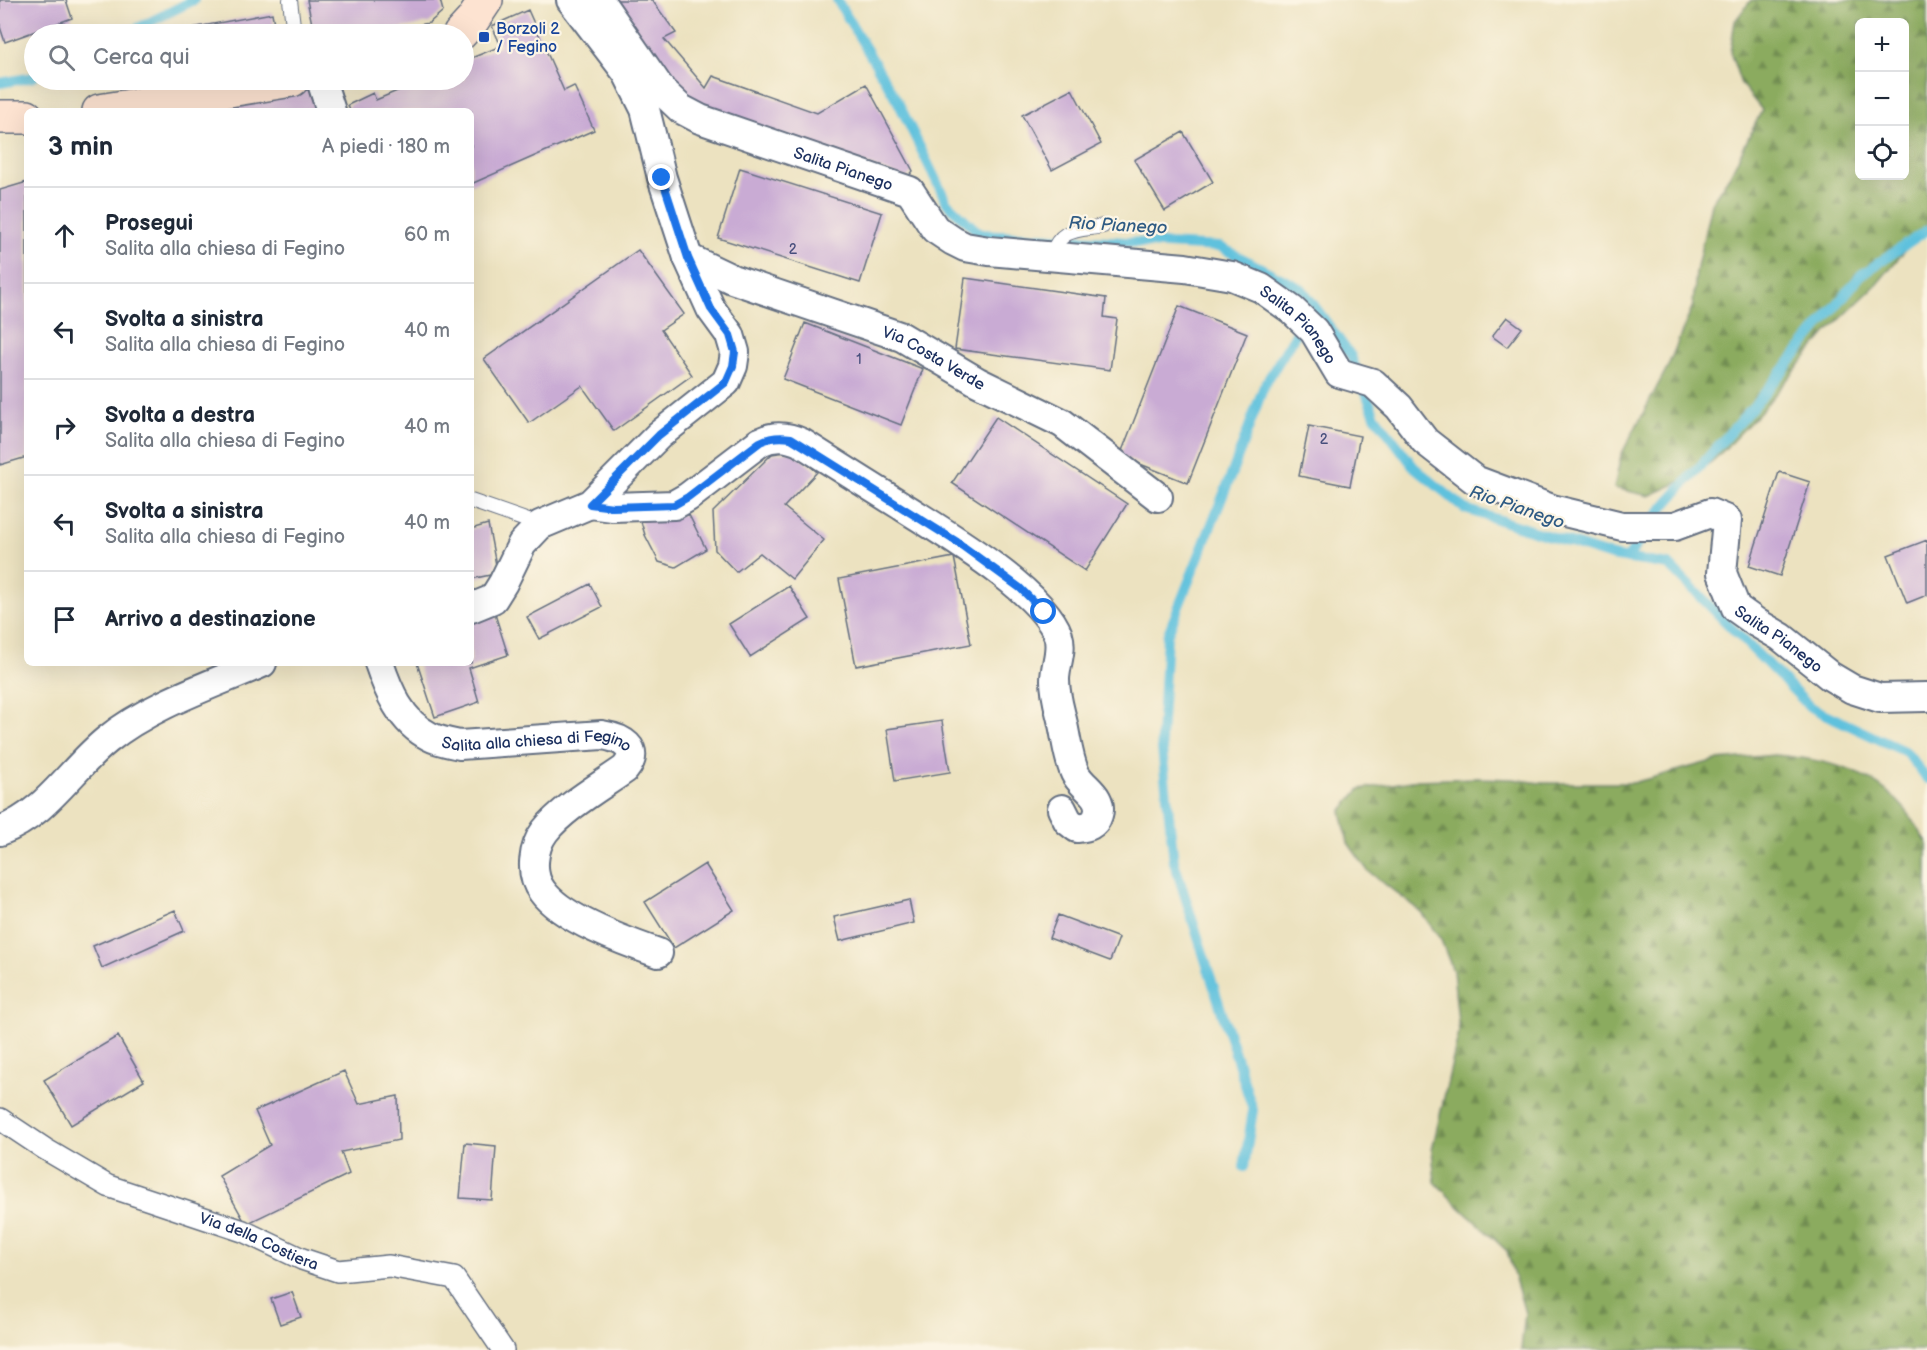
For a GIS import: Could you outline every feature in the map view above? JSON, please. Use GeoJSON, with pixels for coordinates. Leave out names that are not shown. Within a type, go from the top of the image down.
{"type":"FeatureCollection","features":[{"type":"Feature","properties":{"kind":"main road"},"geometry":{"type":"LineString","coordinates":[[469,24],[486,0]]}},
{"type":"Feature","properties":{"kind":"main road"},"geometry":{"type":"LineString","coordinates":[[134,108],[193,103],[249,90]]}},
{"type":"Feature","properties":{"kind":"main road"},"geometry":{"type":"LineString","coordinates":[[0,117],[24,117]]}},
{"type":"Feature","properties":{"kind":"street"},"geometry":{"type":"LineString","coordinates":[[474,607],[493,599],[522,544],[540,525],[590,504],[659,435],[726,382],[733,366],[735,352],[730,335],[711,309],[688,258],[662,178],[645,110],[627,72],[571,0]]}},
{"type":"Feature","properties":{"kind":"street","name":"Salita Pianego"},"geometry":{"type":"LineString","coordinates":[[599,0],[662,91],[681,109],[700,119],[910,191],[935,229],[965,247],[1185,268],[1232,276],[1261,288],[1299,317],[1314,331],[1339,373],[1373,383],[1399,407],[1425,441],[1476,480],[1552,509],[1622,526],[1668,526],[1710,513],[1726,520],[1722,573],[1736,608],[1781,637],[1830,676],[1852,689],[1880,698],[1927,697]]}},
{"type":"Feature","properties":{"kind":"street"},"geometry":{"type":"LineString","coordinates":[[324,90],[330,108]]}},
{"type":"Feature","properties":{"kind":"street","name":"Via Costa Verde"},"geometry":{"type":"LineString","coordinates":[[688,258],[732,279],[902,338],[978,382],[1062,423],[1158,497]]}},
{"type":"Feature","properties":{"kind":"street"},"geometry":{"type":"LineString","coordinates":[[590,504],[613,507],[674,505],[688,497],[760,442],[768,438],[791,438],[957,542],[1020,588],[1034,601],[1044,612],[1058,636],[1060,650],[1055,680],[1070,755],[1076,775],[1096,796],[1100,809],[1096,820],[1089,826],[1077,828],[1068,821],[1062,809]]}},
{"type":"Feature","properties":{"kind":"street"},"geometry":{"type":"LineString","coordinates":[[0,831],[37,810],[108,739],[141,718],[255,666]]}},
{"type":"Feature","properties":{"kind":"street","name":"Salita alla chiesa di Fegino"},"geometry":{"type":"LineString","coordinates":[[380,666],[399,708],[417,728],[429,736],[460,745],[602,735],[613,737],[628,746],[631,762],[625,769],[561,815],[540,838],[534,858],[536,880],[542,891],[568,913],[614,938],[658,953]]}},
{"type":"Feature","properties":{"kind":"street","name":"Via della Costiera"},"geometry":{"type":"LineString","coordinates":[[0,1119],[108,1186],[243,1231],[302,1259],[338,1271],[389,1266],[454,1278],[504,1350]]}},
{"type":"Feature","properties":{"kind":"lane"},"geometry":{"type":"LineString","coordinates":[[290,0],[293,24]]}},
{"type":"Feature","properties":{"kind":"lane"},"geometry":{"type":"LineString","coordinates":[[1051,256],[1054,245],[1064,233],[1103,226]]}},
{"type":"Feature","properties":{"kind":"lane"},"geometry":{"type":"LineString","coordinates":[[474,502],[540,525]]}},
{"type":"Feature","properties":{"kind":"green space"},"geometry":{"type":"Polygon","coordinates":[[[1751,0],[1927,0],[1927,226],[1877,284],[1827,332],[1760,412],[1714,460],[1686,479],[1649,496],[1614,488],[1621,455],[1668,366],[1693,305],[1696,272],[1711,203],[1730,175],[1762,110],[1741,84],[1730,52],[1735,21],[1751,0]]]}},
{"type":"Feature","properties":{"kind":"green space"},"geometry":{"type":"Polygon","coordinates":[[[1775,755],[1828,763],[1845,768],[1877,784],[1904,808],[1927,843],[1927,1350],[1521,1350],[1525,1313],[1507,1251],[1435,1182],[1432,1150],[1459,1032],[1453,971],[1441,940],[1421,912],[1368,871],[1348,843],[1341,811],[1360,789],[1418,780],[1477,778],[1513,779],[1540,783],[1633,783],[1716,760],[1775,755]]]}},
{"type":"Feature","properties":{"kind":"building"},"geometry":{"type":"Polygon","coordinates":[[[0,0],[66,0],[72,18],[55,24],[24,24],[24,35],[5,42],[0,27],[0,0]]]}},
{"type":"Feature","properties":{"kind":"building"},"geometry":{"type":"Polygon","coordinates":[[[307,0],[440,0],[443,11],[429,23],[424,24],[312,24],[307,0]]]}},
{"type":"Feature","properties":{"kind":"building"},"geometry":{"type":"Polygon","coordinates":[[[611,0],[652,0],[676,33],[664,39],[706,88],[713,76],[817,113],[866,84],[913,171],[907,178],[703,110],[675,93],[611,0]]]}},
{"type":"Feature","properties":{"kind":"building"},"geometry":{"type":"Polygon","coordinates":[[[528,10],[564,91],[574,86],[594,130],[474,183],[474,108],[349,108],[348,105],[373,93],[376,100],[400,90],[474,90],[474,57],[501,46],[492,26],[528,10]]]}},
{"type":"Feature","properties":{"kind":"building"},"geometry":{"type":"Polygon","coordinates":[[[272,13],[274,24],[213,24],[272,13]]]}},
{"type":"Feature","properties":{"kind":"building"},"geometry":{"type":"Polygon","coordinates":[[[1072,89],[1101,144],[1052,170],[1022,115],[1072,89]]]}},
{"type":"Feature","properties":{"kind":"building"},"geometry":{"type":"Polygon","coordinates":[[[312,90],[315,108],[220,108],[312,90]]]}},
{"type":"Feature","properties":{"kind":"building"},"geometry":{"type":"Polygon","coordinates":[[[1183,132],[1213,182],[1165,211],[1134,160],[1183,132]]]}},
{"type":"Feature","properties":{"kind":"building"},"geometry":{"type":"Polygon","coordinates":[[[740,168],[882,213],[860,283],[718,238],[740,168]]]}},
{"type":"Feature","properties":{"kind":"building"},"geometry":{"type":"Polygon","coordinates":[[[24,183],[24,458],[0,465],[0,190],[24,183]]]}},
{"type":"Feature","properties":{"kind":"building"},"geometry":{"type":"Polygon","coordinates":[[[638,250],[684,314],[661,330],[692,375],[614,431],[582,386],[529,423],[484,359],[638,250]]]}},
{"type":"Feature","properties":{"kind":"building"},"geometry":{"type":"Polygon","coordinates":[[[965,278],[1106,298],[1104,317],[1117,319],[1110,370],[955,349],[965,278]]]}},
{"type":"Feature","properties":{"kind":"building"},"geometry":{"type":"Polygon","coordinates":[[[1179,306],[1247,333],[1188,483],[1120,456],[1179,306]]]}},
{"type":"Feature","properties":{"kind":"building"},"geometry":{"type":"Polygon","coordinates":[[[1507,317],[1522,328],[1507,347],[1492,336],[1507,317]]]}},
{"type":"Feature","properties":{"kind":"building"},"geometry":{"type":"Polygon","coordinates":[[[805,323],[923,369],[901,425],[783,379],[805,323]]]}},
{"type":"Feature","properties":{"kind":"building"},"geometry":{"type":"Polygon","coordinates":[[[996,417],[1127,504],[1085,571],[952,483],[996,417]]]}},
{"type":"Feature","properties":{"kind":"building"},"geometry":{"type":"Polygon","coordinates":[[[1309,426],[1360,436],[1350,486],[1299,476],[1309,426]]]}},
{"type":"Feature","properties":{"kind":"building"},"geometry":{"type":"Polygon","coordinates":[[[792,451],[817,472],[784,507],[824,540],[792,579],[760,553],[736,572],[715,550],[713,512],[772,454],[792,451]]]}},
{"type":"Feature","properties":{"kind":"building"},"geometry":{"type":"Polygon","coordinates":[[[1779,472],[1810,482],[1780,576],[1749,566],[1779,472]]]}},
{"type":"Feature","properties":{"kind":"building"},"geometry":{"type":"Polygon","coordinates":[[[639,515],[689,515],[706,549],[676,567],[659,562],[645,535],[639,515]]]}},
{"type":"Feature","properties":{"kind":"building"},"geometry":{"type":"Polygon","coordinates":[[[488,524],[496,565],[490,575],[474,578],[474,528],[488,524]]]}},
{"type":"Feature","properties":{"kind":"building"},"geometry":{"type":"Polygon","coordinates":[[[1927,540],[1927,595],[1907,603],[1888,555],[1927,540]]]}},
{"type":"Feature","properties":{"kind":"building"},"geometry":{"type":"Polygon","coordinates":[[[954,557],[971,644],[856,666],[839,579],[954,557]]]}},
{"type":"Feature","properties":{"kind":"building"},"geometry":{"type":"Polygon","coordinates":[[[590,584],[602,607],[539,639],[527,617],[590,584]]]}},
{"type":"Feature","properties":{"kind":"building"},"geometry":{"type":"Polygon","coordinates":[[[789,586],[810,619],[750,657],[729,624],[789,586]]]}},
{"type":"Feature","properties":{"kind":"building"},"geometry":{"type":"Polygon","coordinates":[[[494,611],[508,655],[469,668],[479,702],[435,717],[418,666],[474,666],[474,618],[494,611]]]}},
{"type":"Feature","properties":{"kind":"building"},"geometry":{"type":"Polygon","coordinates":[[[942,721],[950,772],[895,781],[887,729],[942,721]]]}},
{"type":"Feature","properties":{"kind":"building"},"geometry":{"type":"Polygon","coordinates":[[[705,864],[734,910],[674,948],[645,902],[705,864]]]}},
{"type":"Feature","properties":{"kind":"building"},"geometry":{"type":"Polygon","coordinates":[[[909,900],[914,923],[840,941],[834,917],[909,900]]]}},
{"type":"Feature","properties":{"kind":"building"},"geometry":{"type":"Polygon","coordinates":[[[175,910],[184,931],[102,968],[93,946],[175,910]]]}},
{"type":"Feature","properties":{"kind":"building"},"geometry":{"type":"Polygon","coordinates":[[[1058,915],[1119,938],[1110,961],[1049,938],[1058,915]]]}},
{"type":"Feature","properties":{"kind":"building"},"geometry":{"type":"Polygon","coordinates":[[[118,1036],[144,1081],[71,1125],[44,1080],[118,1036]]]}},
{"type":"Feature","properties":{"kind":"building"},"geometry":{"type":"Polygon","coordinates":[[[344,1071],[359,1104],[398,1096],[399,1140],[341,1152],[349,1174],[246,1224],[219,1176],[270,1145],[255,1111],[344,1071]]]}},
{"type":"Feature","properties":{"kind":"building"},"geometry":{"type":"Polygon","coordinates":[[[465,1143],[496,1146],[492,1200],[460,1198],[465,1143]]]}},
{"type":"Feature","properties":{"kind":"building"},"geometry":{"type":"Polygon","coordinates":[[[292,1292],[301,1317],[280,1324],[271,1299],[292,1292]]]}},
{"type":"Feature","properties":{"kind":"waterway","name":"Rio Pianego"},"geometry":{"type":"LineString","coordinates":[[146,24],[194,0]]}},
{"type":"Feature","properties":{"kind":"waterway","name":"Rio Pianego"},"geometry":{"type":"LineString","coordinates":[[837,0],[898,102],[947,203],[980,234],[1220,247],[1302,289],[1351,356],[1375,416],[1414,467],[1465,509],[1611,556],[1669,565],[1810,707],[1906,752],[1927,779]]}},
{"type":"Feature","properties":{"kind":"waterway","name":"Rio Pianego"},"geometry":{"type":"LineString","coordinates":[[0,83],[24,79]]}},
{"type":"Feature","properties":{"kind":"waterway"},"geometry":{"type":"LineString","coordinates":[[1627,559],[1660,511],[1758,401],[1861,275],[1927,230]]}},
{"type":"Feature","properties":{"kind":"waterway"},"geometry":{"type":"LineString","coordinates":[[1244,1167],[1253,1110],[1174,862],[1161,739],[1167,636],[1264,386],[1303,322]]}},
{"type":"Feature","properties":{"kind":"place","name":"Borzoli 2 / Fegino"},"geometry":{"type":"Point","coordinates":[484,37]}},
{"type":"Feature","properties":{"kind":"route"},"geometry":{"type":"LineString","coordinates":[[662,178],[688,258],[711,309],[730,335],[735,352],[733,366],[726,382],[659,435],[590,504],[613,507],[674,505],[688,497],[760,442],[768,438],[791,438],[957,542],[1020,588],[1044,612]]}}]}
